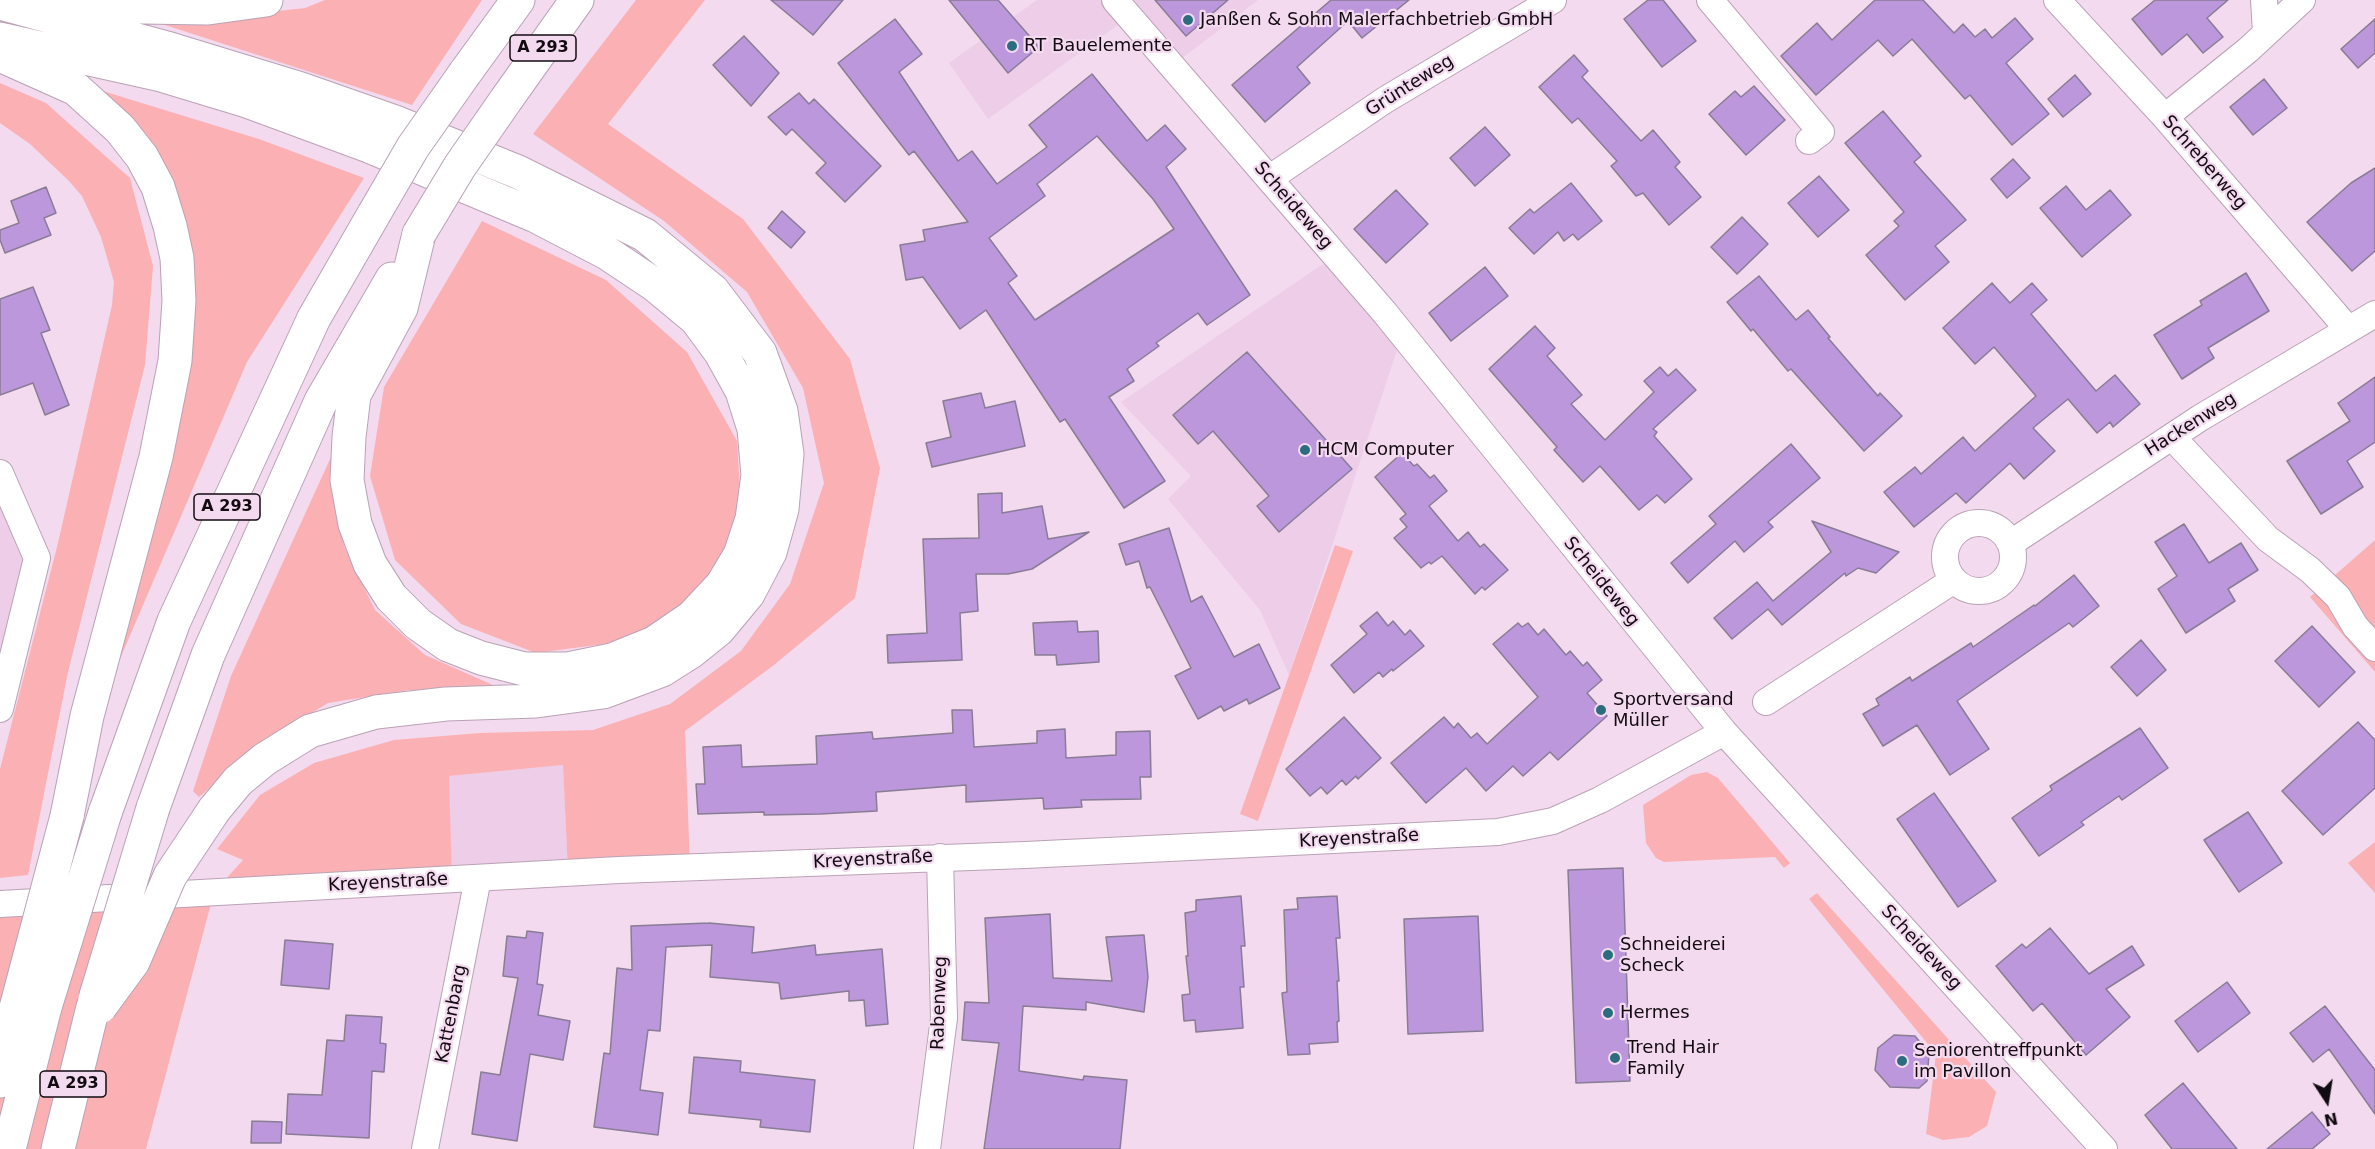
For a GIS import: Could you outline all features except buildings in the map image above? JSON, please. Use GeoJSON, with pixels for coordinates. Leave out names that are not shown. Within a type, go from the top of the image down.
{"type":"FeatureCollection","features":[{"type":"Feature","properties":{"kind":"highway"},"geometry":{"type":"LineString","coordinates":[[63,0],[142,7],[208,8],[266,0]]}},
{"type":"Feature","properties":{"kind":"highway","name":"A 293"},"geometry":{"type":"LineString","coordinates":[[9,1149],[31,1007],[105,813],[174,621],[314,318],[413,147],[518,0]]}},
{"type":"Feature","properties":{"kind":"highway","name":"A 293"},"geometry":{"type":"LineString","coordinates":[[58,1149],[94,1011],[153,808],[208,655],[321,401],[460,166],[577,0]]}},
{"type":"Feature","properties":{"kind":"highway"},"geometry":{"type":"LineString","coordinates":[[0,3],[181,52],[301,89],[395,122],[518,172],[645,235],[713,291],[760,353],[781,411],[787,454],[782,509],[770,552],[748,594],[717,630],[692,651],[662,670],[603,692],[536,701],[446,704],[376,712],[310,731],[265,759],[238,781],[214,810],[170,876],[134,962],[94,1011]]}},
{"type":"Feature","properties":{"kind":"highway"},"geometry":{"type":"LineString","coordinates":[[0,39],[161,75],[247,101],[369,146],[536,216],[607,253],[655,285],[696,320],[721,353],[742,391],[754,429],[758,475],[752,519],[740,555],[722,585],[692,617],[654,643],[612,660],[568,669],[524,669],[481,658],[448,645],[418,624],[391,597],[370,564],[355,524],[347,480],[354,395],[401,308],[419,234]]}},
{"type":"Feature","properties":{"kind":"highway"},"geometry":{"type":"LineString","coordinates":[[0,55],[76,88],[120,129],[142,157],[158,187],[170,226],[177,258],[179,301],[175,361],[156,457],[87,716],[31,1007],[0,1081]]}},
{"type":"Feature","properties":{"kind":"street","name":"Scheideweg"},"geometry":{"type":"LineString","coordinates":[[1115,0],[1385,313],[1724,732],[2104,1149]]}},
{"type":"Feature","properties":{"kind":"street","name":"Grünteweg"},"geometry":{"type":"LineString","coordinates":[[1270,178],[1385,99],[1553,0]]}},
{"type":"Feature","properties":{"kind":"street"},"geometry":{"type":"LineString","coordinates":[[1710,0],[1822,131]]}},
{"type":"Feature","properties":{"kind":"street","name":"Schreberweg"},"geometry":{"type":"LineString","coordinates":[[2058,0],[2165,117],[2348,329]]}},
{"type":"Feature","properties":{"kind":"street"},"geometry":{"type":"LineString","coordinates":[[2264,0],[2266,32]]}},
{"type":"Feature","properties":{"kind":"street"},"geometry":{"type":"LineString","coordinates":[[2165,117],[2248,50],[2302,0]]}},
{"type":"Feature","properties":{"kind":"street","name":"Hackenweg"},"geometry":{"type":"LineString","coordinates":[[2011,543],[2172,437],[2375,314]]}},
{"type":"Feature","properties":{"kind":"street"},"geometry":{"type":"LineString","coordinates":[[2172,437],[2268,539],[2310,570],[2338,597],[2355,626],[2375,648]]}},
{"type":"Feature","properties":{"kind":"street"},"geometry":{"type":"LineString","coordinates":[[0,473],[37,558],[0,709]]}},
{"type":"Feature","properties":{"kind":"street"},"geometry":{"type":"LineString","coordinates":[[1977,523],[1994,526],[2004,533],[2011,543],[2013,553],[2009,574],[1993,588],[1983,591],[1972,591],[1962,587],[1954,580],[1947,570],[1944,559],[1948,541],[1960,528],[1977,523]]}},
{"type":"Feature","properties":{"kind":"street"},"geometry":{"type":"LineString","coordinates":[[1766,702],[1954,580]]}},
{"type":"Feature","properties":{"kind":"street","name":"Kreyenstraße"},"geometry":{"type":"LineString","coordinates":[[0,904],[478,878],[1498,832],[1553,821],[1600,800],[1724,732]]}},
{"type":"Feature","properties":{"kind":"street","name":"Rabenweg"},"geometry":{"type":"LineString","coordinates":[[927,1149],[944,1018],[940,857]]}},
{"type":"Feature","properties":{"kind":"street","name":"Kattenbarg"},"geometry":{"type":"LineString","coordinates":[[425,1149],[478,878]]}},
{"type":"Feature","properties":{"kind":"shaded area"},"geometry":{"type":"Polygon","coordinates":[[[325,0],[482,0],[412,105],[162,24],[305,8],[325,0]]]}},
{"type":"Feature","properties":{"kind":"shaded area"},"geometry":{"type":"Polygon","coordinates":[[[636,0],[705,0],[608,124],[743,219],[850,359],[880,468],[855,598],[774,665],[685,731],[690,868],[568,873],[563,765],[449,776],[452,880],[214,892],[243,860],[217,849],[260,795],[314,763],[394,740],[480,733],[593,730],[670,704],[741,651],[790,584],[824,483],[803,388],[747,292],[664,221],[533,134],[636,0]]]}},
{"type":"Feature","properties":{"kind":"shaded area"},"geometry":{"type":"Polygon","coordinates":[[[1037,0],[1258,0],[1172,66],[1129,17],[988,119],[949,63],[1037,0]]]}},
{"type":"Feature","properties":{"kind":"shaded area"},"geometry":{"type":"Polygon","coordinates":[[[0,83],[46,103],[130,178],[153,266],[145,365],[68,672],[28,875],[0,878],[0,769],[58,543],[112,305],[114,282],[101,237],[82,196],[30,144],[0,123],[0,83]]]}},
{"type":"Feature","properties":{"kind":"shaded area"},"geometry":{"type":"Polygon","coordinates":[[[93,88],[259,139],[364,178],[247,362],[108,687],[192,289],[184,213],[158,159],[93,88]]]}},
{"type":"Feature","properties":{"kind":"shaded area"},"geometry":{"type":"Polygon","coordinates":[[[482,221],[606,280],[687,352],[737,441],[742,520],[700,593],[627,641],[536,653],[461,624],[395,560],[370,476],[384,387],[482,221]]]}},
{"type":"Feature","properties":{"kind":"shaded area"},"geometry":{"type":"Polygon","coordinates":[[[1336,255],[1402,335],[1289,675],[1260,610],[1168,499],[1191,476],[1121,402],[1336,255]]]}},
{"type":"Feature","properties":{"kind":"shaded area"},"geometry":{"type":"Polygon","coordinates":[[[331,457],[344,546],[375,610],[425,655],[502,689],[409,690],[328,703],[261,744],[199,797],[193,791],[231,676],[331,457]]]}},
{"type":"Feature","properties":{"kind":"shaded area"},"geometry":{"type":"Polygon","coordinates":[[[0,473],[37,558],[0,705],[0,473]]]}},
{"type":"Feature","properties":{"kind":"shaded area"},"geometry":{"type":"Polygon","coordinates":[[[2375,540],[2375,672],[2310,597],[2375,540]]]}},
{"type":"Feature","properties":{"kind":"shaded area"},"geometry":{"type":"Polygon","coordinates":[[[1335,545],[1353,551],[1258,821],[1240,814],[1335,545]]]}},
{"type":"Feature","properties":{"kind":"shaded area"},"geometry":{"type":"Polygon","coordinates":[[[563,765],[568,873],[452,880],[448,776],[563,765]]]}},
{"type":"Feature","properties":{"kind":"shaded area"},"geometry":{"type":"Polygon","coordinates":[[[1707,772],[1718,778],[1790,863],[1784,868],[1775,857],[1664,862],[1656,858],[1646,843],[1643,805],[1691,775],[1707,772]]]}},
{"type":"Feature","properties":{"kind":"shaded area"},"geometry":{"type":"Polygon","coordinates":[[[2375,842],[2375,893],[2348,863],[2375,842]]]}},
{"type":"Feature","properties":{"kind":"shaded area"},"geometry":{"type":"Polygon","coordinates":[[[214,892],[146,1149],[0,1149],[0,904],[214,892]]]}},
{"type":"Feature","properties":{"kind":"shaded area"},"geometry":{"type":"Polygon","coordinates":[[[1817,893],[1996,1092],[1987,1126],[1969,1137],[1943,1140],[1926,1134],[1936,1054],[1809,899],[1817,893]]]}},
{"type":"Feature","properties":{"kind":"place","name":"Janßen & Sohn Malerfachbetrieb GmbH"},"geometry":{"type":"Point","coordinates":[1188,20]}},
{"type":"Feature","properties":{"kind":"place","name":"RT Bauelemente"},"geometry":{"type":"Point","coordinates":[1012,46]}},
{"type":"Feature","properties":{"kind":"place","name":"HCM Computer"},"geometry":{"type":"Point","coordinates":[1305,450]}},
{"type":"Feature","properties":{"kind":"place","name":"Sportversand Müller"},"geometry":{"type":"Point","coordinates":[1601,710]}},
{"type":"Feature","properties":{"kind":"place","name":"Schneiderei Scheck"},"geometry":{"type":"Point","coordinates":[1608,955]}},
{"type":"Feature","properties":{"kind":"place","name":"Hermes"},"geometry":{"type":"Point","coordinates":[1608,1013]}},
{"type":"Feature","properties":{"kind":"place","name":"Trend Hair Family"},"geometry":{"type":"Point","coordinates":[1615,1058]}},
{"type":"Feature","properties":{"kind":"place","name":"Seniorentreffpunkt im Pavillon"},"geometry":{"type":"Point","coordinates":[1902,1061]}}]}
